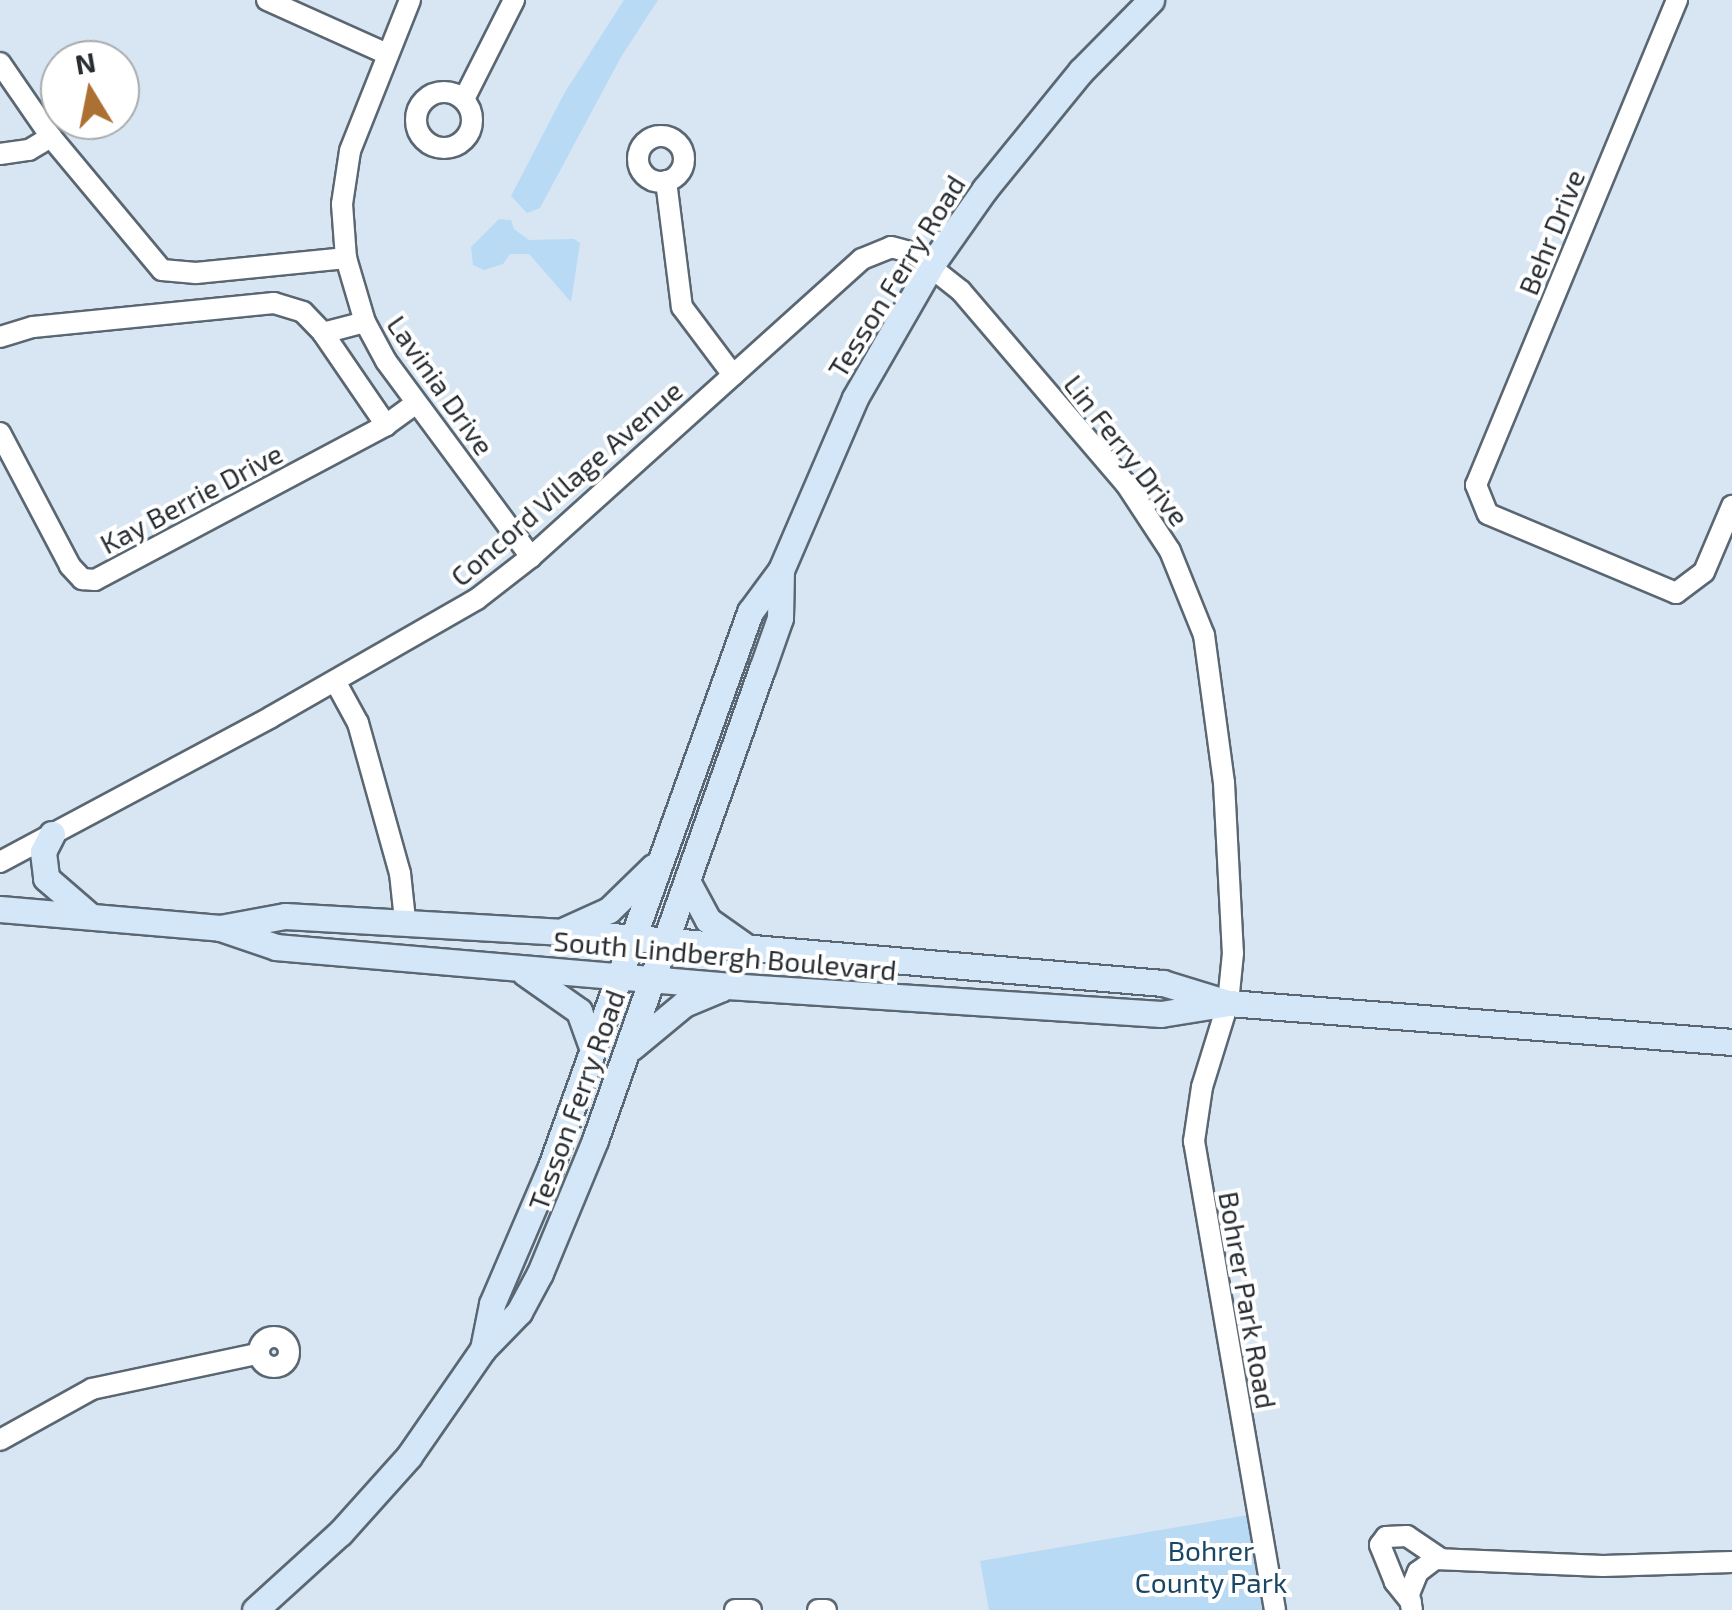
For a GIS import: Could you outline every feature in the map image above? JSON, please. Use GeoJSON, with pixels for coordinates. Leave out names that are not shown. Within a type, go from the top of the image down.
{"type":"FeatureCollection","features":[{"type":"Feature","properties":{"kind":"main road","name":"Tesson Ferry Road"},"geometry":{"type":"LineString","coordinates":[[483,1349],[492,1304],[536,1206],[750,612],[781,570],[855,398],[932,264],[1048,108],[1152,0]]}},
{"type":"Feature","properties":{"kind":"main road","name":"Tesson Ferry Road"},"geometry":{"type":"LineString","coordinates":[[254,1610],[340,1533],[409,1456],[483,1349],[519,1312],[546,1260],[627,1052],[780,618],[781,570]]}},
{"type":"Feature","properties":{"kind":"main road"},"geometry":{"type":"LineString","coordinates":[[52,834],[43,852],[46,878],[90,916]]}},
{"type":"Feature","properties":{"kind":"main road"},"geometry":{"type":"LineString","coordinates":[[560,932],[609,910],[660,860]]}},
{"type":"Feature","properties":{"kind":"main road"},"geometry":{"type":"LineString","coordinates":[[688,881],[708,920],[749,948]]}},
{"type":"Feature","properties":{"kind":"main road","name":"South Lindbergh Boulevard"},"geometry":{"type":"LineString","coordinates":[[0,909],[220,928],[276,947],[727,986],[1161,1014],[1228,1003]]}},
{"type":"Feature","properties":{"kind":"main road","name":"South Lindbergh Boulevard"},"geometry":{"type":"LineString","coordinates":[[220,928],[284,916],[405,920],[1163,984],[1228,1003],[1732,1042]]}},
{"type":"Feature","properties":{"kind":"main road"},"geometry":{"type":"LineString","coordinates":[[517,968],[579,1011],[593,1050]]}},
{"type":"Feature","properties":{"kind":"main road"},"geometry":{"type":"LineString","coordinates":[[627,1052],[684,1004],[727,986]]}},
{"type":"Feature","properties":{"kind":"street"},"geometry":{"type":"LineString","coordinates":[[267,0],[387,54]]}},
{"type":"Feature","properties":{"kind":"street","name":"Lavinia Drive"},"geometry":{"type":"LineString","coordinates":[[410,0],[350,151],[342,204],[346,258],[365,322],[416,402],[530,556]]}},
{"type":"Feature","properties":{"kind":"street"},"geometry":{"type":"LineString","coordinates":[[464,99],[514,0]]}},
{"type":"Feature","properties":{"kind":"street","name":"Behr Drive"},"geometry":{"type":"LineString","coordinates":[[1677,0],[1476,485],[1488,514],[1676,593],[1704,572],[1732,506]]}},
{"type":"Feature","properties":{"kind":"street"},"geometry":{"type":"LineString","coordinates":[[0,63],[40,121]]}},
{"type":"Feature","properties":{"kind":"street"},"geometry":{"type":"LineString","coordinates":[[0,154],[29,150],[46,140]]}},
{"type":"Feature","properties":{"kind":"street"},"geometry":{"type":"LineString","coordinates":[[54,140],[162,270],[196,273],[346,258]]}},
{"type":"Feature","properties":{"kind":"street"},"geometry":{"type":"LineString","coordinates":[[666,181],[682,307],[733,375]]}},
{"type":"Feature","properties":{"kind":"street","name":"Concord Village Avenue"},"geometry":{"type":"LineString","coordinates":[[0,862],[462,608],[530,556],[871,253],[904,249],[932,264]]}},
{"type":"Feature","properties":{"kind":"street","name":"Lin Ferry Drive"},"geometry":{"type":"LineString","coordinates":[[932,264],[1001,334],[1109,463],[1156,527],[1183,577],[1204,636],[1216,704],[1232,953],[1228,1003]]}},
{"type":"Feature","properties":{"kind":"street"},"geometry":{"type":"LineString","coordinates":[[0,337],[33,327],[274,303],[303,312],[323,333],[386,424]]}},
{"type":"Feature","properties":{"kind":"street"},"geometry":{"type":"LineString","coordinates":[[323,333],[365,322]]}},
{"type":"Feature","properties":{"kind":"street","name":"Kay Berrie Drive"},"geometry":{"type":"LineString","coordinates":[[0,433],[70,566],[82,580],[96,580],[386,424],[416,402]]}},
{"type":"Feature","properties":{"kind":"street"},"geometry":{"type":"LineString","coordinates":[[335,681],[358,723],[400,873],[405,920]]}},
{"type":"Feature","properties":{"kind":"street","name":"Bohrer Park Road"},"geometry":{"type":"LineString","coordinates":[[1228,1003],[1202,1087],[1194,1141],[1275,1610]]}},
{"type":"Feature","properties":{"kind":"street"},"geometry":{"type":"LineString","coordinates":[[0,1440],[92,1389],[257,1354]]}},
{"type":"Feature","properties":{"kind":"street"},"geometry":{"type":"LineString","coordinates":[[1411,1606],[1385,1560],[1380,1545],[1386,1537],[1407,1536],[1441,1559],[1603,1566],[1732,1562]]}},
{"type":"Feature","properties":{"kind":"street"},"geometry":{"type":"LineString","coordinates":[[1411,1606],[1418,1572],[1441,1559]]}},
{"type":"Feature","properties":{"kind":"street"},"geometry":{"type":"LineString","coordinates":[[735,1610],[751,1610]]}},
{"type":"Feature","properties":{"kind":"street"},"geometry":{"type":"LineString","coordinates":[[818,1610],[826,1610]]}},
{"type":"Feature","properties":{"kind":"green space"},"geometry":{"type":"Polygon","coordinates":[[[624,0],[658,0],[621,57],[540,208],[527,213],[511,196],[565,92],[624,0]]]}},
{"type":"Feature","properties":{"kind":"green space"},"geometry":{"type":"Polygon","coordinates":[[[499,219],[511,220],[514,229],[529,240],[574,239],[580,243],[571,302],[529,254],[510,254],[503,264],[484,270],[473,265],[471,247],[499,219]]]}},
{"type":"Feature","properties":{"kind":"green space","name":"Bohrer County Park"},"geometry":{"type":"Polygon","coordinates":[[[1248,1515],[1265,1610],[989,1610],[980,1561],[1248,1515]]]}}]}
